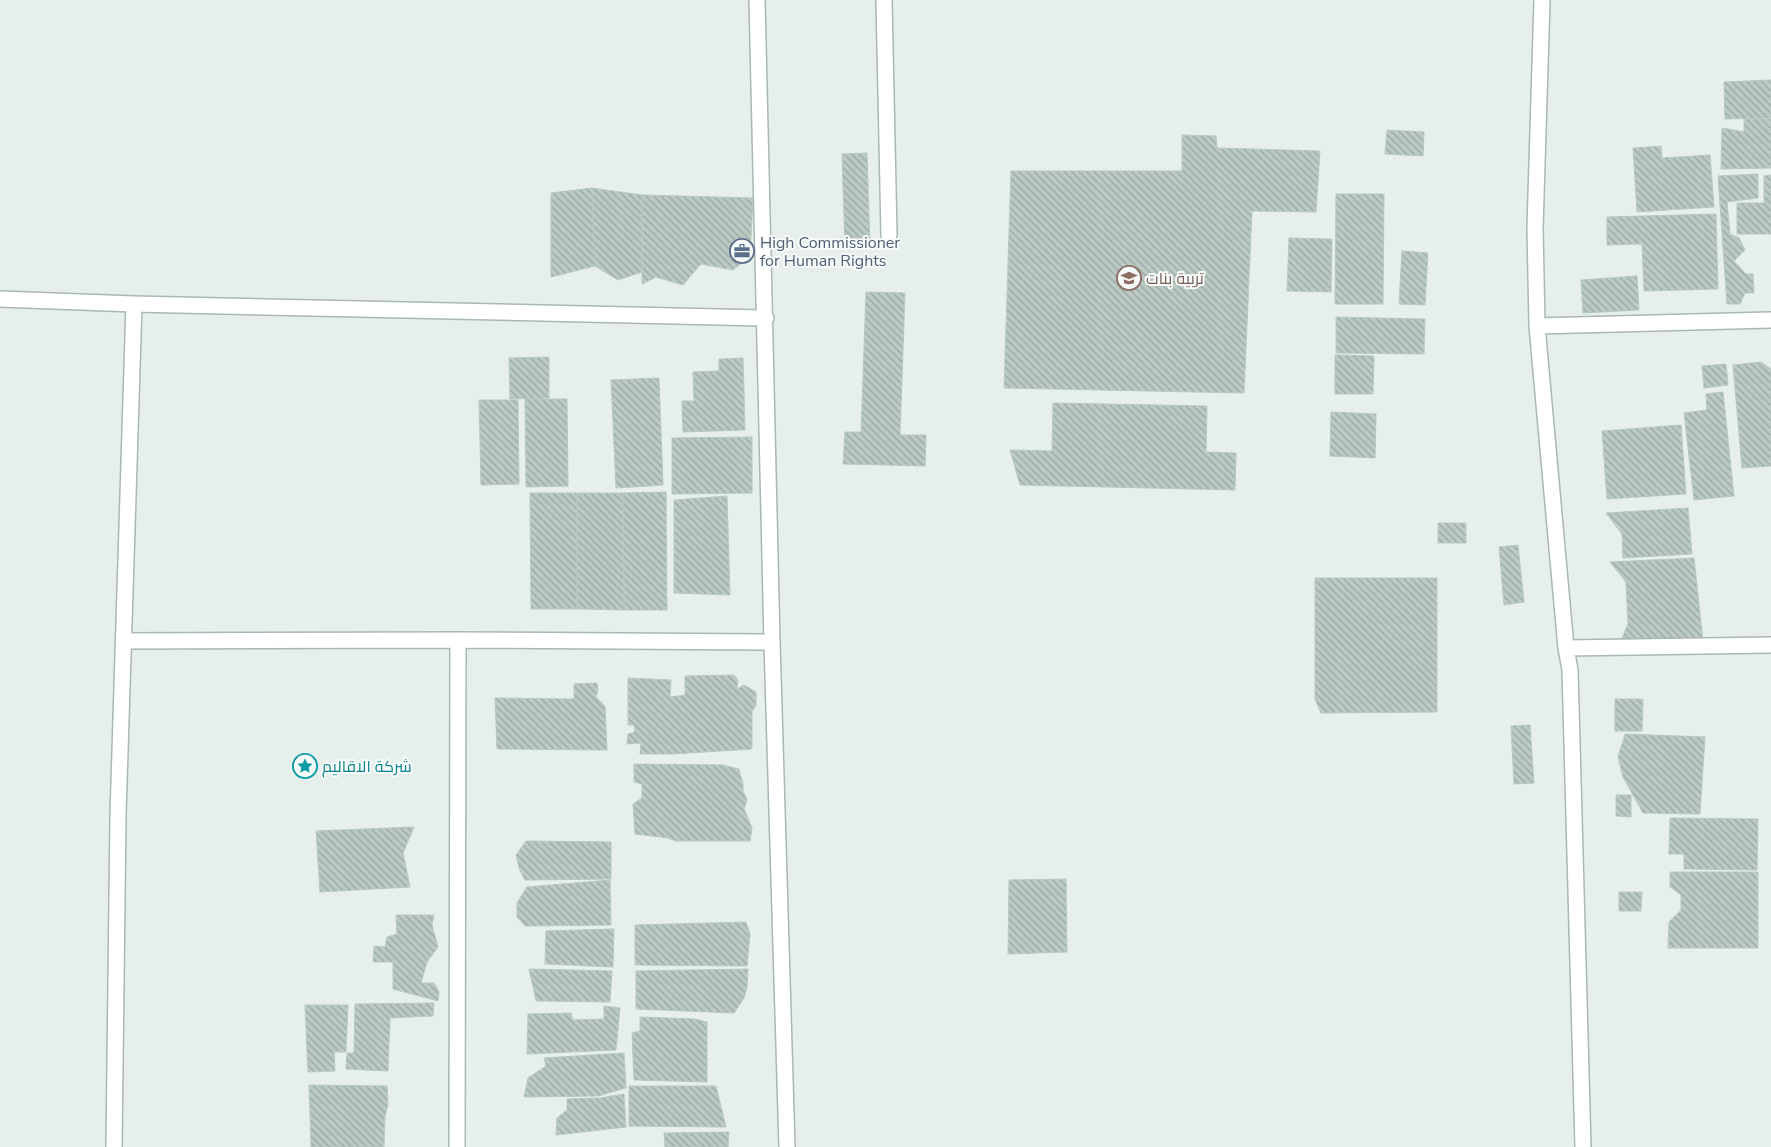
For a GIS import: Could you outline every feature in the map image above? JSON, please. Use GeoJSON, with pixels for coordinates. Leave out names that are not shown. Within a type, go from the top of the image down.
{"type":"FeatureCollection","features":[{"type":"Feature","properties":{"kind":"street"},"geometry":{"type":"LineString","coordinates":[[757,0],[766,318],[772,642],[787,1147]]}},
{"type":"Feature","properties":{"kind":"street"},"geometry":{"type":"LineString","coordinates":[[884,0],[889,236]]}},
{"type":"Feature","properties":{"kind":"street"},"geometry":{"type":"LineString","coordinates":[[1542,0],[1536,228],[1537,326],[1566,648],[1570,670],[1583,1147]]}},
{"type":"Feature","properties":{"kind":"street"},"geometry":{"type":"LineString","coordinates":[[0,299],[134,304],[766,318]]}},
{"type":"Feature","properties":{"kind":"street"},"geometry":{"type":"LineString","coordinates":[[114,1147],[118,815],[134,304]]}},
{"type":"Feature","properties":{"kind":"street"},"geometry":{"type":"LineString","coordinates":[[1537,326],[1771,320]]}},
{"type":"Feature","properties":{"kind":"street"},"geometry":{"type":"LineString","coordinates":[[124,641],[458,640],[772,642]]}},
{"type":"Feature","properties":{"kind":"street"},"geometry":{"type":"LineString","coordinates":[[457,1147],[458,640]]}},
{"type":"Feature","properties":{"kind":"street"},"geometry":{"type":"LineString","coordinates":[[1566,648],[1771,645]]}},
{"type":"Feature","properties":{"kind":"building"},"geometry":{"type":"Polygon","coordinates":[[[1771,80],[1771,118],[1725,119],[1724,82],[1771,80]]]}},
{"type":"Feature","properties":{"kind":"building"},"geometry":{"type":"Polygon","coordinates":[[[1744,119],[1771,119],[1771,168],[1721,169],[1722,128],[1744,132],[1744,119]]]}},
{"type":"Feature","properties":{"kind":"building"},"geometry":{"type":"Polygon","coordinates":[[[1387,130],[1424,132],[1423,156],[1385,154],[1387,130]]]}},
{"type":"Feature","properties":{"kind":"building"},"geometry":{"type":"Polygon","coordinates":[[[1182,135],[1216,136],[1217,148],[1320,151],[1316,212],[1252,211],[1244,393],[1004,388],[1011,171],[1182,171],[1182,135]]]}},
{"type":"Feature","properties":{"kind":"building"},"geometry":{"type":"Polygon","coordinates":[[[1661,146],[1662,158],[1710,155],[1714,207],[1637,212],[1633,148],[1661,146]]]}},
{"type":"Feature","properties":{"kind":"building"},"geometry":{"type":"Polygon","coordinates":[[[867,153],[870,247],[845,248],[842,154],[867,153]]]}},
{"type":"Feature","properties":{"kind":"building"},"geometry":{"type":"Polygon","coordinates":[[[1758,174],[1758,198],[1727,202],[1730,234],[1739,238],[1745,250],[1734,261],[1746,274],[1753,274],[1754,293],[1745,293],[1740,304],[1727,304],[1718,176],[1758,174]]]}},
{"type":"Feature","properties":{"kind":"building"},"geometry":{"type":"Polygon","coordinates":[[[1771,175],[1771,234],[1737,234],[1737,203],[1764,203],[1764,176],[1771,175]]]}},
{"type":"Feature","properties":{"kind":"building"},"geometry":{"type":"Polygon","coordinates":[[[592,188],[595,266],[551,277],[551,193],[592,188]]]}},
{"type":"Feature","properties":{"kind":"building"},"geometry":{"type":"Polygon","coordinates":[[[592,188],[642,195],[642,272],[618,280],[595,266],[592,188]]]}},
{"type":"Feature","properties":{"kind":"building"},"geometry":{"type":"Polygon","coordinates":[[[1336,194],[1384,194],[1383,304],[1335,304],[1336,194]]]}},
{"type":"Feature","properties":{"kind":"building"},"geometry":{"type":"Polygon","coordinates":[[[642,195],[753,198],[750,256],[733,270],[701,264],[683,285],[656,277],[642,284],[642,195]]]}},
{"type":"Feature","properties":{"kind":"building"},"geometry":{"type":"Polygon","coordinates":[[[1716,214],[1718,289],[1644,291],[1642,244],[1607,245],[1607,217],[1716,214]]]}},
{"type":"Feature","properties":{"kind":"building"},"geometry":{"type":"Polygon","coordinates":[[[1289,238],[1332,239],[1331,292],[1287,291],[1289,238]]]}},
{"type":"Feature","properties":{"kind":"building"},"geometry":{"type":"Polygon","coordinates":[[[1402,251],[1428,253],[1425,305],[1399,304],[1402,251]]]}},
{"type":"Feature","properties":{"kind":"building"},"geometry":{"type":"Polygon","coordinates":[[[1637,276],[1639,310],[1583,313],[1581,280],[1637,276]]]}},
{"type":"Feature","properties":{"kind":"building"},"geometry":{"type":"Polygon","coordinates":[[[866,292],[905,293],[900,435],[926,435],[925,466],[843,464],[845,432],[861,432],[866,292]]]}},
{"type":"Feature","properties":{"kind":"building"},"geometry":{"type":"Polygon","coordinates":[[[1336,317],[1425,319],[1424,354],[1336,353],[1336,317]]]}},
{"type":"Feature","properties":{"kind":"building"},"geometry":{"type":"Polygon","coordinates":[[[1335,355],[1374,356],[1373,394],[1335,394],[1335,355]]]}},
{"type":"Feature","properties":{"kind":"building"},"geometry":{"type":"Polygon","coordinates":[[[549,357],[549,398],[510,399],[509,358],[549,357]]]}},
{"type":"Feature","properties":{"kind":"building"},"geometry":{"type":"Polygon","coordinates":[[[743,358],[745,430],[683,432],[682,401],[694,401],[693,372],[719,371],[719,359],[743,358]]]}},
{"type":"Feature","properties":{"kind":"building"},"geometry":{"type":"Polygon","coordinates":[[[1761,362],[1771,369],[1771,466],[1742,468],[1733,365],[1761,362]]]}},
{"type":"Feature","properties":{"kind":"building"},"geometry":{"type":"Polygon","coordinates":[[[1726,364],[1728,385],[1704,388],[1702,366],[1726,364]]]}},
{"type":"Feature","properties":{"kind":"building"},"geometry":{"type":"Polygon","coordinates":[[[659,378],[663,485],[616,488],[611,380],[659,378]]]}},
{"type":"Feature","properties":{"kind":"building"},"geometry":{"type":"Polygon","coordinates":[[[1723,392],[1734,496],[1694,500],[1684,413],[1707,410],[1706,394],[1723,392]]]}},
{"type":"Feature","properties":{"kind":"building"},"geometry":{"type":"Polygon","coordinates":[[[525,399],[567,399],[568,486],[526,487],[525,399]]]}},
{"type":"Feature","properties":{"kind":"building"},"geometry":{"type":"Polygon","coordinates":[[[479,400],[518,400],[519,484],[481,485],[479,400]]]}},
{"type":"Feature","properties":{"kind":"building"},"geometry":{"type":"Polygon","coordinates":[[[1053,403],[1207,406],[1206,452],[1236,453],[1235,490],[1020,485],[1010,450],[1052,451],[1053,403]]]}},
{"type":"Feature","properties":{"kind":"building"},"geometry":{"type":"Polygon","coordinates":[[[1331,412],[1376,414],[1375,458],[1330,456],[1331,412]]]}},
{"type":"Feature","properties":{"kind":"building"},"geometry":{"type":"Polygon","coordinates":[[[1681,425],[1686,494],[1607,499],[1602,431],[1681,425]]]}},
{"type":"Feature","properties":{"kind":"building"},"geometry":{"type":"Polygon","coordinates":[[[752,437],[752,493],[672,494],[672,438],[752,437]]]}},
{"type":"Feature","properties":{"kind":"building"},"geometry":{"type":"Polygon","coordinates":[[[666,492],[667,610],[624,610],[623,493],[666,492]]]}},
{"type":"Feature","properties":{"kind":"building"},"geometry":{"type":"Polygon","coordinates":[[[530,493],[577,493],[577,609],[531,609],[530,493]]]}},
{"type":"Feature","properties":{"kind":"building"},"geometry":{"type":"Polygon","coordinates":[[[577,493],[623,493],[624,610],[577,609],[577,493]]]}},
{"type":"Feature","properties":{"kind":"building"},"geometry":{"type":"Polygon","coordinates":[[[727,496],[730,595],[674,593],[674,500],[727,496]]]}},
{"type":"Feature","properties":{"kind":"building"},"geometry":{"type":"Polygon","coordinates":[[[1688,508],[1692,554],[1623,558],[1622,534],[1606,513],[1688,508]]]}},
{"type":"Feature","properties":{"kind":"building"},"geometry":{"type":"Polygon","coordinates":[[[1438,523],[1466,523],[1466,543],[1438,543],[1438,523]]]}},
{"type":"Feature","properties":{"kind":"building"},"geometry":{"type":"Polygon","coordinates":[[[1518,545],[1524,602],[1504,605],[1499,547],[1518,545]]]}},
{"type":"Feature","properties":{"kind":"building"},"geometry":{"type":"Polygon","coordinates":[[[1694,558],[1703,641],[1619,645],[1628,624],[1626,582],[1610,562],[1694,558]]]}},
{"type":"Feature","properties":{"kind":"building"},"geometry":{"type":"Polygon","coordinates":[[[1315,578],[1437,578],[1437,712],[1321,713],[1315,699],[1315,578]]]}},
{"type":"Feature","properties":{"kind":"building"},"geometry":{"type":"Polygon","coordinates":[[[734,675],[738,680],[737,689],[744,685],[756,692],[756,706],[752,711],[752,749],[640,754],[641,743],[627,744],[628,734],[635,732],[634,725],[628,725],[628,678],[671,680],[670,697],[685,695],[685,676],[734,675]]]}},
{"type":"Feature","properties":{"kind":"building"},"geometry":{"type":"Polygon","coordinates":[[[597,683],[596,697],[605,706],[607,750],[497,749],[495,698],[574,699],[574,684],[597,683]]]}},
{"type":"Feature","properties":{"kind":"building"},"geometry":{"type":"Polygon","coordinates":[[[1615,699],[1643,699],[1642,731],[1615,731],[1615,699]]]}},
{"type":"Feature","properties":{"kind":"building"},"geometry":{"type":"Polygon","coordinates":[[[1530,725],[1534,783],[1514,784],[1511,726],[1530,725]]]}},
{"type":"Feature","properties":{"kind":"building"},"geometry":{"type":"Polygon","coordinates":[[[1625,734],[1705,737],[1700,814],[1643,813],[1623,777],[1618,757],[1625,734]]]}},
{"type":"Feature","properties":{"kind":"building"},"geometry":{"type":"Polygon","coordinates":[[[634,764],[723,765],[739,769],[743,791],[747,800],[744,809],[752,828],[750,841],[676,841],[668,838],[635,834],[633,804],[642,798],[642,784],[634,782],[634,764]]]}},
{"type":"Feature","properties":{"kind":"building"},"geometry":{"type":"Polygon","coordinates":[[[1616,795],[1631,795],[1631,817],[1616,816],[1616,795]]]}},
{"type":"Feature","properties":{"kind":"building"},"geometry":{"type":"Polygon","coordinates":[[[1670,818],[1758,819],[1757,870],[1684,869],[1684,854],[1669,854],[1670,818]]]}},
{"type":"Feature","properties":{"kind":"building"},"geometry":{"type":"Polygon","coordinates":[[[414,827],[403,853],[410,887],[320,892],[316,831],[414,827]]]}},
{"type":"Feature","properties":{"kind":"building"},"geometry":{"type":"Polygon","coordinates":[[[526,841],[611,842],[611,879],[525,880],[519,868],[516,855],[526,841]]]}},
{"type":"Feature","properties":{"kind":"building"},"geometry":{"type":"Polygon","coordinates":[[[1670,872],[1758,872],[1758,948],[1668,948],[1669,922],[1681,910],[1681,895],[1670,887],[1670,872]]]}},
{"type":"Feature","properties":{"kind":"building"},"geometry":{"type":"Polygon","coordinates":[[[1066,879],[1067,952],[1008,954],[1009,880],[1066,879]]]}},
{"type":"Feature","properties":{"kind":"building"},"geometry":{"type":"Polygon","coordinates":[[[610,880],[611,925],[525,926],[517,917],[517,903],[527,887],[610,880]]]}},
{"type":"Feature","properties":{"kind":"building"},"geometry":{"type":"Polygon","coordinates":[[[1619,892],[1642,892],[1641,911],[1619,911],[1619,892]]]}},
{"type":"Feature","properties":{"kind":"building"},"geometry":{"type":"Polygon","coordinates":[[[396,915],[434,915],[432,925],[438,947],[427,962],[421,983],[434,983],[439,992],[438,1001],[393,989],[393,962],[373,962],[374,946],[385,947],[387,937],[397,934],[396,915]]]}},
{"type":"Feature","properties":{"kind":"building"},"geometry":{"type":"Polygon","coordinates":[[[746,922],[750,934],[747,966],[635,965],[635,925],[746,922]]]}},
{"type":"Feature","properties":{"kind":"building"},"geometry":{"type":"Polygon","coordinates":[[[614,929],[613,967],[545,964],[546,931],[614,929]]]}},
{"type":"Feature","properties":{"kind":"building"},"geometry":{"type":"Polygon","coordinates":[[[529,969],[612,971],[610,1002],[536,1001],[529,969]]]}},
{"type":"Feature","properties":{"kind":"building"},"geometry":{"type":"Polygon","coordinates":[[[748,969],[744,998],[734,1013],[636,1009],[636,971],[748,969]]]}},
{"type":"Feature","properties":{"kind":"building"},"geometry":{"type":"Polygon","coordinates":[[[434,1003],[433,1016],[390,1018],[388,1071],[346,1069],[347,1053],[354,1053],[355,1004],[434,1003]]]}},
{"type":"Feature","properties":{"kind":"building"},"geometry":{"type":"Polygon","coordinates":[[[305,1005],[348,1005],[346,1052],[334,1052],[335,1071],[308,1072],[305,1005]]]}},
{"type":"Feature","properties":{"kind":"building"},"geometry":{"type":"Polygon","coordinates":[[[604,1006],[620,1008],[616,1050],[527,1054],[528,1014],[571,1013],[573,1020],[604,1019],[604,1006]]]}},
{"type":"Feature","properties":{"kind":"building"},"geometry":{"type":"Polygon","coordinates":[[[640,1017],[695,1019],[707,1022],[707,1082],[634,1080],[632,1033],[640,1031],[640,1017]]]}},
{"type":"Feature","properties":{"kind":"building"},"geometry":{"type":"Polygon","coordinates":[[[624,1053],[626,1088],[598,1096],[524,1097],[528,1078],[546,1066],[544,1058],[624,1053]]]}},
{"type":"Feature","properties":{"kind":"building"},"geometry":{"type":"Polygon","coordinates":[[[309,1085],[387,1086],[388,1105],[385,1116],[384,1147],[311,1147],[309,1085]]]}},
{"type":"Feature","properties":{"kind":"building"},"geometry":{"type":"Polygon","coordinates":[[[629,1086],[716,1086],[726,1127],[629,1126],[629,1086]]]}},
{"type":"Feature","properties":{"kind":"building"},"geometry":{"type":"Polygon","coordinates":[[[624,1094],[626,1127],[556,1135],[557,1118],[567,1110],[567,1099],[600,1098],[624,1094]]]}},
{"type":"Feature","properties":{"kind":"building"},"geometry":{"type":"Polygon","coordinates":[[[729,1132],[728,1147],[665,1147],[664,1133],[729,1132]]]}},
{"type":"Feature","properties":{"kind":"place","name":"High Commissioner for Human Rights"},"geometry":{"type":"Point","coordinates":[742,251]}},
{"type":"Feature","properties":{"kind":"place","name":"تربية بنات"},"geometry":{"type":"Point","coordinates":[1129,278]}},
{"type":"Feature","properties":{"kind":"place","name":"شركة الاقاليم"},"geometry":{"type":"Point","coordinates":[305,766]}}]}
